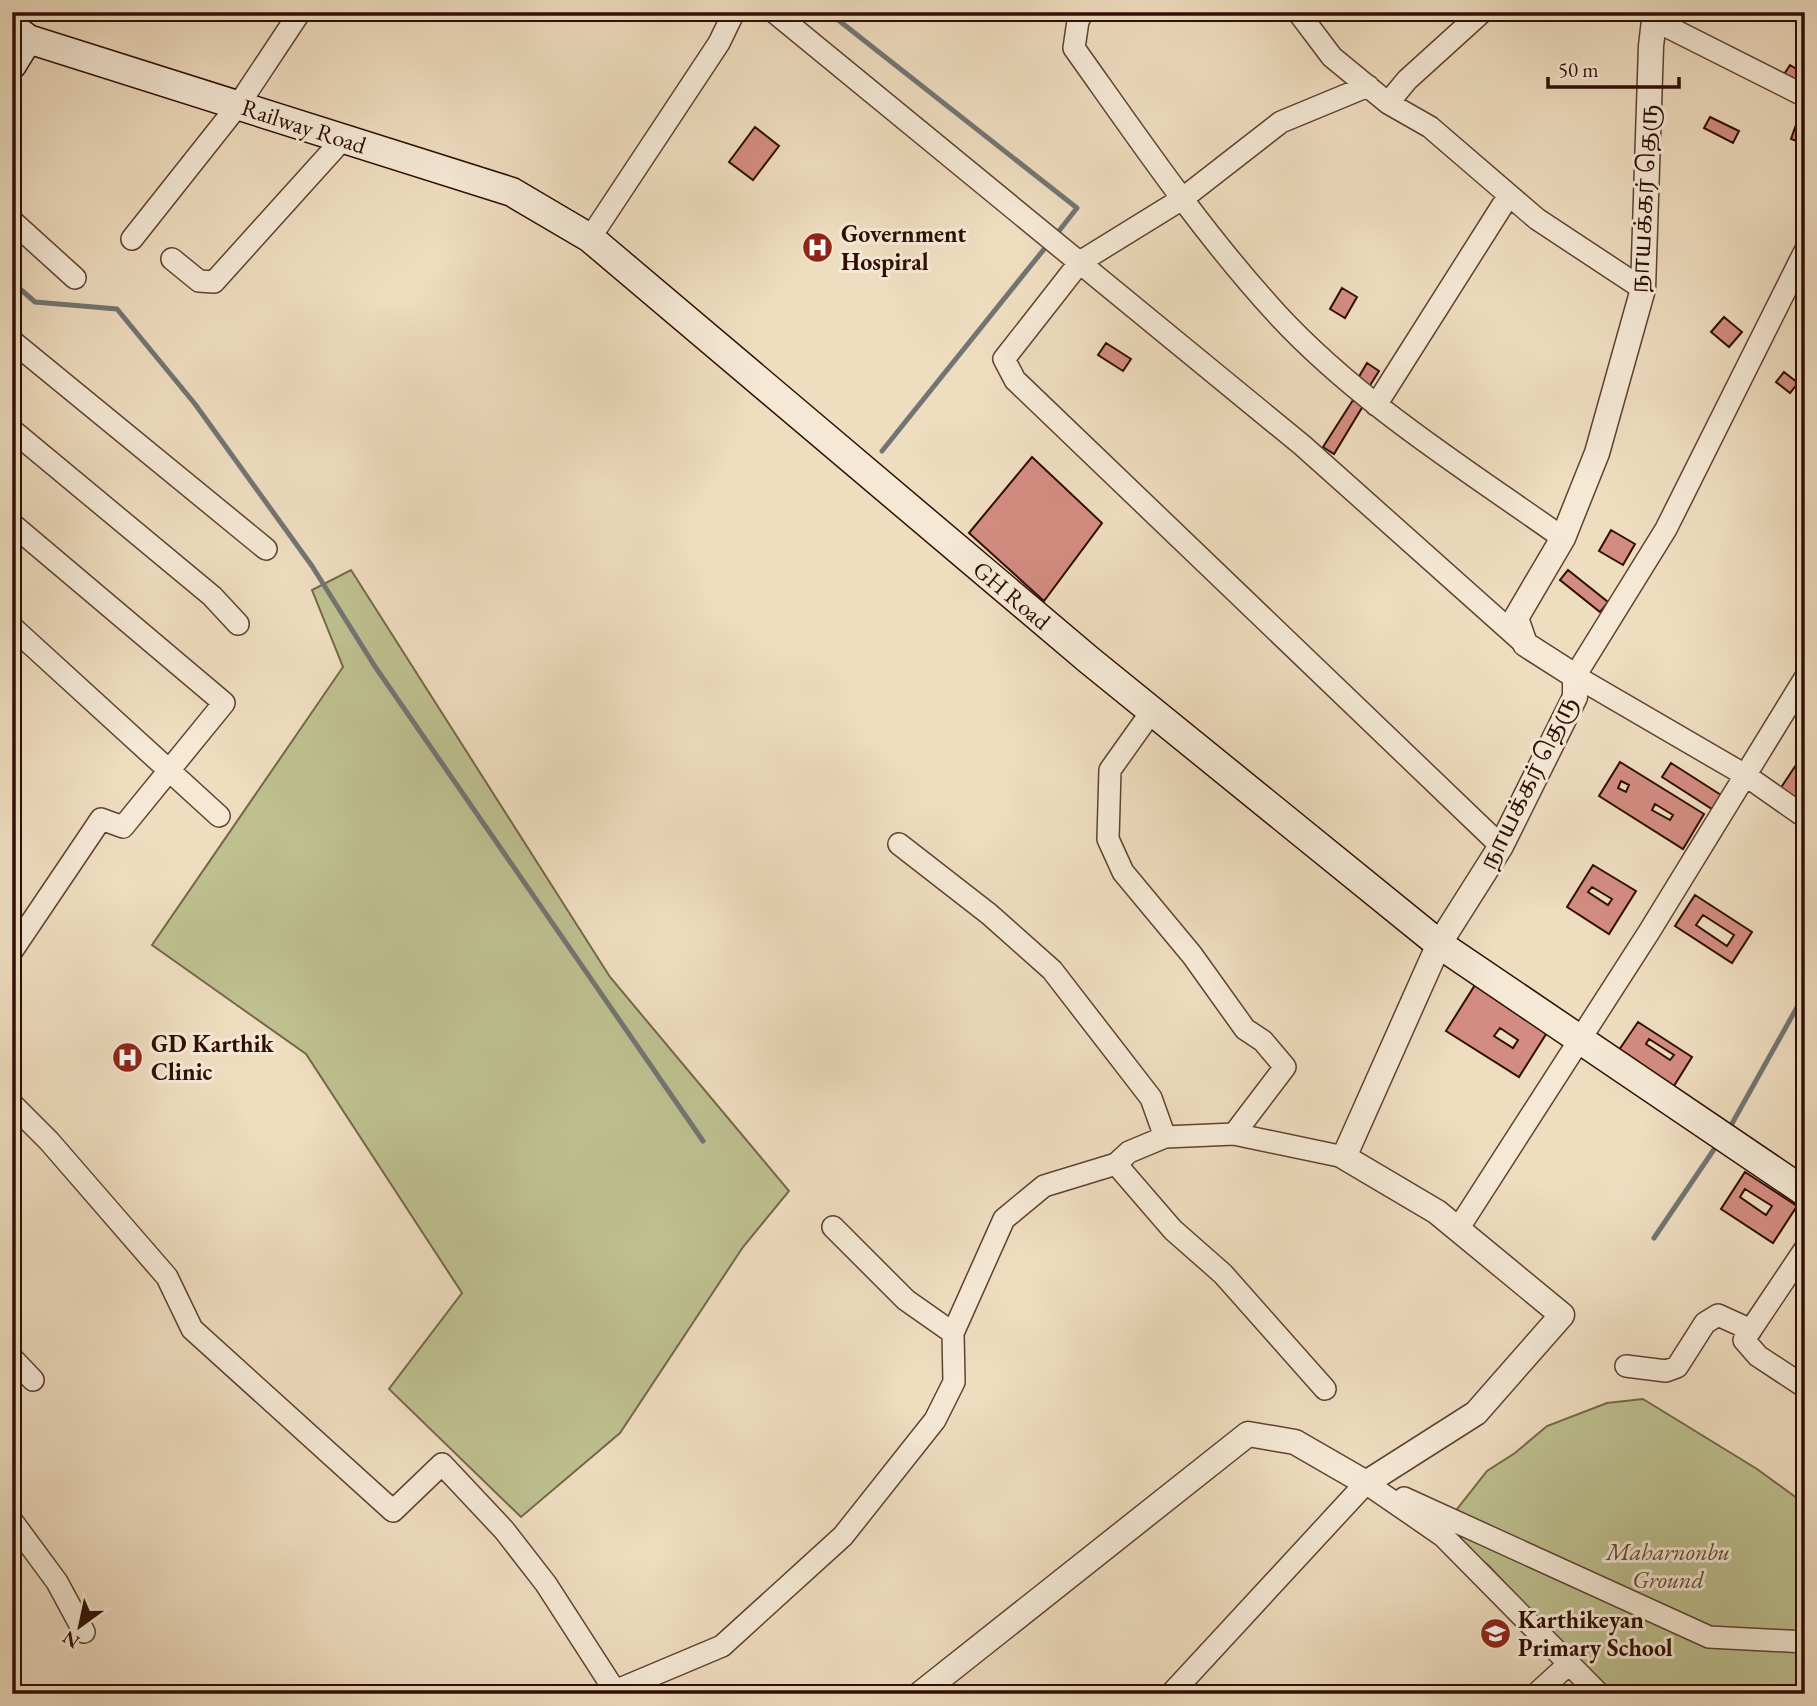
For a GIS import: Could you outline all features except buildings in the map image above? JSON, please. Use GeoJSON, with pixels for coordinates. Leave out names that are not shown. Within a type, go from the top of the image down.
{"type":"FeatureCollection","features":[{"type":"Feature","properties":{"kind":"main road","name":"Railway Road"},"geometry":{"type":"LineString","coordinates":[[20,33],[512,192],[590,238]]}},
{"type":"Feature","properties":{"kind":"main road"},"geometry":{"type":"LineString","coordinates":[[12,65],[20,33]]}},
{"type":"Feature","properties":{"kind":"main road","name":"GH Road"},"geometry":{"type":"LineString","coordinates":[[590,238],[1152,711],[1440,944],[1805,1192]]}},
{"type":"Feature","properties":{"kind":"street"},"geometry":{"type":"LineString","coordinates":[[132,239],[239,104],[300,12]]}},
{"type":"Feature","properties":{"kind":"street"},"geometry":{"type":"LineString","coordinates":[[590,238],[719,43],[734,12]]}},
{"type":"Feature","properties":{"kind":"street"},"geometry":{"type":"LineString","coordinates":[[775,12],[1302,444],[1525,644]]}},
{"type":"Feature","properties":{"kind":"street"},"geometry":{"type":"LineString","coordinates":[[1083,12],[1078,21],[1074,48],[1182,199],[1277,314],[1376,405],[1563,538]]}},
{"type":"Feature","properties":{"kind":"street"},"geometry":{"type":"LineString","coordinates":[[1298,12],[1332,57],[1388,103],[1430,127],[1537,219],[1643,289]]}},
{"type":"Feature","properties":{"kind":"street"},"geometry":{"type":"LineString","coordinates":[[1388,103],[1407,79],[1482,12]]}},
{"type":"Feature","properties":{"kind":"street"},"geometry":{"type":"LineString","coordinates":[[1655,16],[1805,96]]}},
{"type":"Feature","properties":{"kind":"street","name":"நாயக்கர் தெரு"},"geometry":{"type":"LineString","coordinates":[[1344,1157],[1440,944],[1501,846],[1575,697],[1575,676],[1525,644],[1516,618],[1563,538],[1597,453],[1643,289],[1655,16]]}},
{"type":"Feature","properties":{"kind":"street"},"geometry":{"type":"LineString","coordinates":[[1368,86],[1281,122],[1182,199],[1080,262],[1004,359],[1015,380],[1501,846]]}},
{"type":"Feature","properties":{"kind":"street"},"geometry":{"type":"LineString","coordinates":[[172,259],[198,281],[214,282],[344,139]]}},
{"type":"Feature","properties":{"kind":"street"},"geometry":{"type":"LineString","coordinates":[[1376,405],[1509,195]]}},
{"type":"Feature","properties":{"kind":"street"},"geometry":{"type":"LineString","coordinates":[[12,221],[75,278]]}},
{"type":"Feature","properties":{"kind":"street"},"geometry":{"type":"LineString","coordinates":[[1805,251],[1666,529],[1575,676],[1745,775],[1805,817]]}},
{"type":"Feature","properties":{"kind":"street"},"geometry":{"type":"LineString","coordinates":[[12,341],[266,549]]}},
{"type":"Feature","properties":{"kind":"street"},"geometry":{"type":"LineString","coordinates":[[12,430],[212,596],[238,624]]}},
{"type":"Feature","properties":{"kind":"street"},"geometry":{"type":"LineString","coordinates":[[12,524],[224,703],[171,772],[122,827],[101,819],[12,951]]}},
{"type":"Feature","properties":{"kind":"street"},"geometry":{"type":"LineString","coordinates":[[12,627],[219,816]]}},
{"type":"Feature","properties":{"kind":"street"},"geometry":{"type":"LineString","coordinates":[[1458,1229],[1805,678]]}},
{"type":"Feature","properties":{"kind":"street"},"geometry":{"type":"LineString","coordinates":[[1152,711],[1110,770],[1108,839],[1124,872],[1192,955],[1245,1029],[1263,1041],[1285,1067],[1234,1134]]}},
{"type":"Feature","properties":{"kind":"street"},"geometry":{"type":"LineString","coordinates":[[899,845],[989,914],[1052,970],[1151,1098],[1165,1137]]}},
{"type":"Feature","properties":{"kind":"street"},"geometry":{"type":"LineString","coordinates":[[12,1104],[49,1141],[167,1277],[192,1329],[393,1511],[442,1464],[504,1530],[546,1584],[614,1693],[722,1646],[843,1536],[935,1420],[954,1382],[953,1333],[1004,1219],[1044,1186],[1116,1164],[1129,1152],[1165,1137],[1234,1134],[1344,1157],[1437,1212],[1562,1315],[1476,1413],[1366,1483],[1171,1694]]}},
{"type":"Feature","properties":{"kind":"street"},"geometry":{"type":"LineString","coordinates":[[1116,1164],[1172,1230],[1223,1274],[1325,1389]]}},
{"type":"Feature","properties":{"kind":"street"},"geometry":{"type":"LineString","coordinates":[[833,1227],[906,1300],[953,1333]]}},
{"type":"Feature","properties":{"kind":"street"},"geometry":{"type":"LineString","coordinates":[[1805,1249],[1744,1340],[1758,1356],[1805,1387]]}},
{"type":"Feature","properties":{"kind":"street"},"geometry":{"type":"LineString","coordinates":[[1626,1366],[1666,1371],[1677,1367],[1704,1323],[1718,1315],[1751,1330]]}},
{"type":"Feature","properties":{"kind":"street"},"geometry":{"type":"LineString","coordinates":[[12,1358],[33,1380]]}},
{"type":"Feature","properties":{"kind":"street"},"geometry":{"type":"LineString","coordinates":[[920,1694],[1248,1434],[1296,1442],[1366,1483],[1443,1536],[1600,1694]]}},
{"type":"Feature","properties":{"kind":"street"},"geometry":{"type":"LineString","coordinates":[[1366,1483],[1435,1511],[1709,1637],[1805,1642]]}},
{"type":"Feature","properties":{"kind":"street"},"geometry":{"type":"LineString","coordinates":[[12,1521],[57,1582],[83,1632]]}},
{"type":"Feature","properties":{"kind":"street"},"geometry":{"type":"LineString","coordinates":[[1536,1694],[1570,1663]]}},
{"type":"Feature","properties":{"kind":"green space"},"geometry":{"type":"Polygon","coordinates":[[[351,570],[610,977],[789,1191],[743,1247],[620,1433],[521,1517],[389,1389],[462,1293],[306,1054],[152,945],[343,667],[312,590],[351,570]]]}},
{"type":"Feature","properties":{"kind":"green space","name":"Maharnonbu Ground"},"geometry":{"type":"Polygon","coordinates":[[[1643,1399],[1757,1469],[1805,1504],[1805,1694],[1609,1694],[1489,1566],[1443,1527],[1487,1471],[1515,1453],[1547,1426],[1607,1403],[1643,1399]]]}},
{"type":"Feature","properties":{"kind":"waterway"},"geometry":{"type":"LineString","coordinates":[[828,12],[1077,208],[1055,236]]}},
{"type":"Feature","properties":{"kind":"waterway"},"geometry":{"type":"LineString","coordinates":[[882,451],[1049,243]]}},
{"type":"Feature","properties":{"kind":"waterway"},"geometry":{"type":"LineString","coordinates":[[12,282],[35,302],[117,309],[195,404],[312,566],[374,665],[703,1141]]}},
{"type":"Feature","properties":{"kind":"waterway"},"geometry":{"type":"LineString","coordinates":[[1729,1129],[1805,993]]}},
{"type":"Feature","properties":{"kind":"waterway"},"geometry":{"type":"LineString","coordinates":[[1654,1238],[1719,1142]]}},
{"type":"Feature","properties":{"kind":"place","name":"Government Hospiral"},"geometry":{"type":"Point","coordinates":[818,247]}},
{"type":"Feature","properties":{"kind":"place","name":"GD Karthik Clinic"},"geometry":{"type":"Point","coordinates":[128,1057]}},
{"type":"Feature","properties":{"kind":"place","name":"Karthikeyan Primary School"},"geometry":{"type":"Point","coordinates":[1495,1633]}}]}
